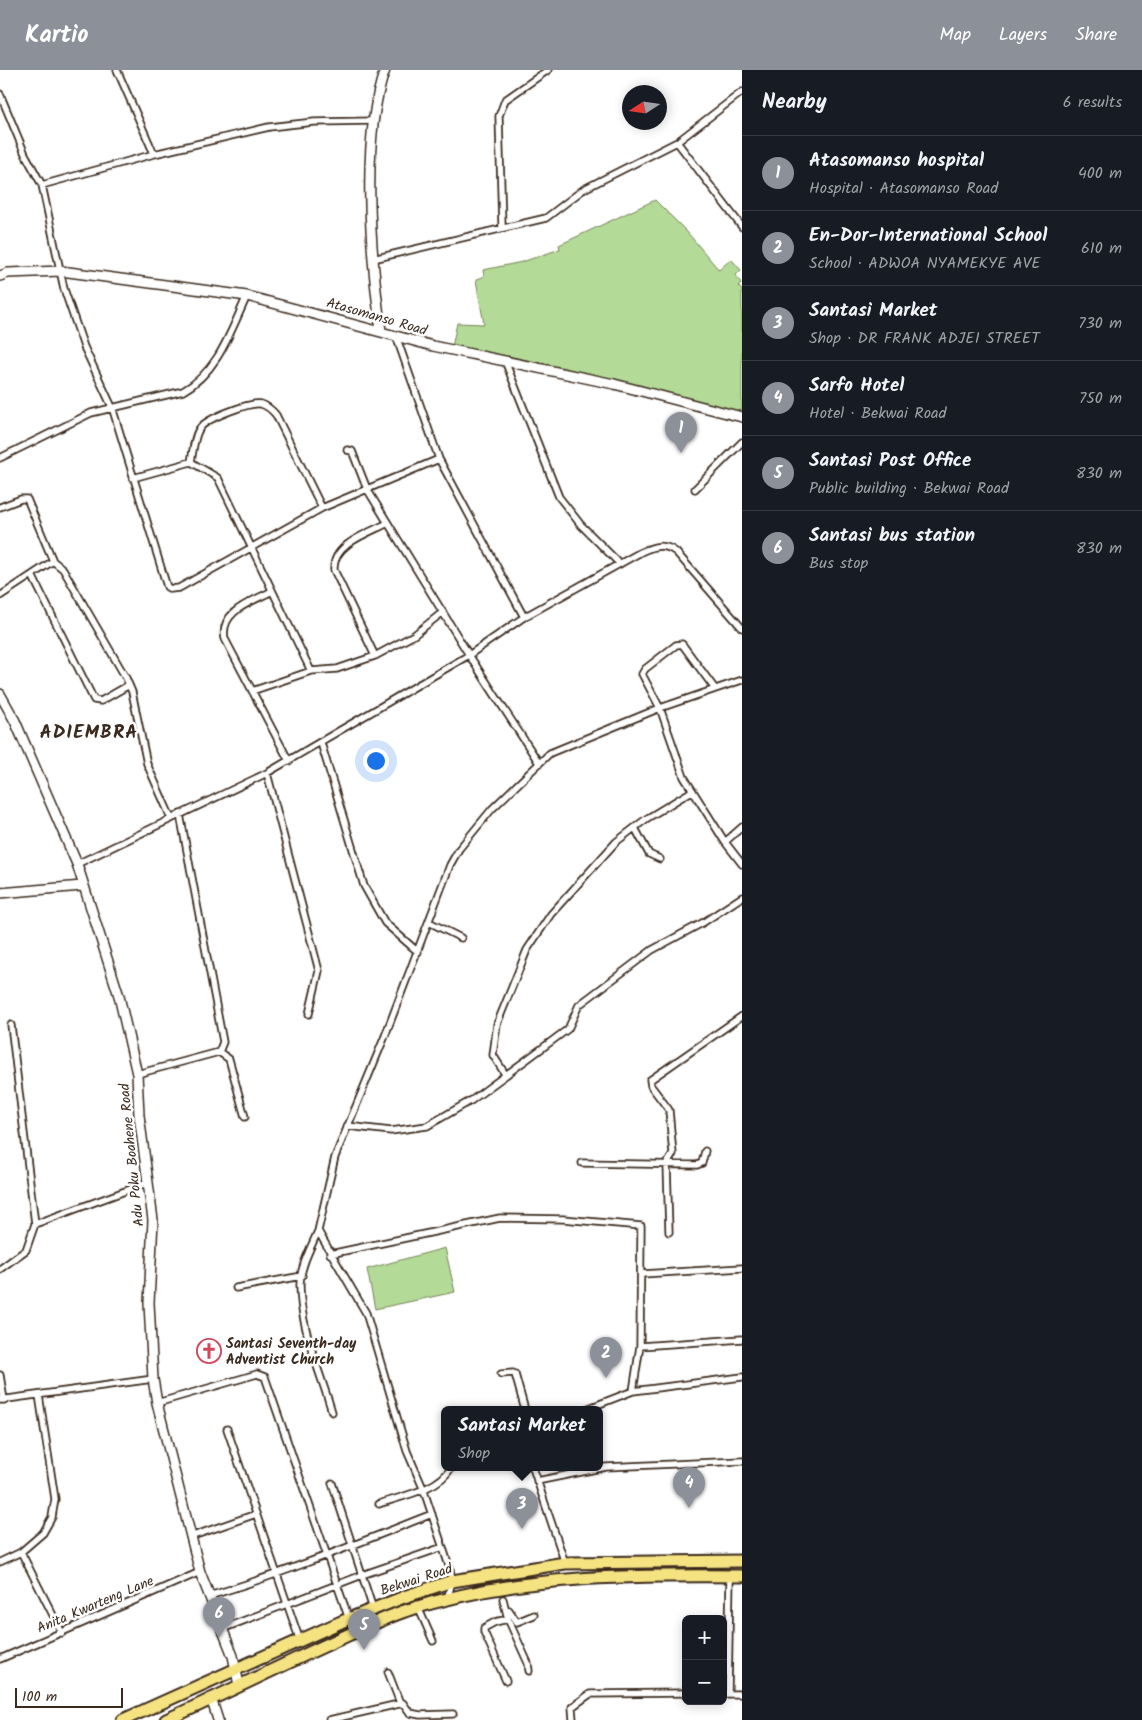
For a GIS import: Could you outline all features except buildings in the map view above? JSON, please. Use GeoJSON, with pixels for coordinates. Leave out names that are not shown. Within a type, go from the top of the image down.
{"type":"FeatureCollection","features":[{"type":"Feature","properties":{"kind":"highway","name":"Bekwai Road"},"geometry":{"type":"LineString","coordinates":[[123,1720],[349,1619],[452,1582],[565,1563],[742,1561]]}},
{"type":"Feature","properties":{"kind":"highway","name":"Bekwai Road"},"geometry":{"type":"LineString","coordinates":[[166,1720],[344,1637],[418,1608],[447,1600],[501,1594],[566,1578],[742,1576]]}},
{"type":"Feature","properties":{"kind":"street"},"geometry":{"type":"LineString","coordinates":[[117,70],[154,154]]}},
{"type":"Feature","properties":{"kind":"street"},"geometry":{"type":"LineString","coordinates":[[381,331],[373,259],[371,174],[374,121],[385,70]]}},
{"type":"Feature","properties":{"kind":"street"},"geometry":{"type":"LineString","coordinates":[[502,227],[499,116],[505,100],[548,70]]}},
{"type":"Feature","properties":{"kind":"street"},"geometry":{"type":"LineString","coordinates":[[373,259],[546,218],[584,189],[677,142],[742,92]]}},
{"type":"Feature","properties":{"kind":"street"},"geometry":{"type":"LineString","coordinates":[[0,94],[25,154],[42,186],[64,289],[84,347],[112,407],[167,587],[179,588],[322,508],[439,459]]}},
{"type":"Feature","properties":{"kind":"street"},"geometry":{"type":"LineString","coordinates":[[42,186],[154,154],[269,127],[314,122],[374,121]]}},
{"type":"Feature","properties":{"kind":"street"},"geometry":{"type":"LineString","coordinates":[[677,142],[742,227]]}},
{"type":"Feature","properties":{"kind":"street","name":"Atasomanso Road"},"geometry":{"type":"LineString","coordinates":[[0,276],[61,271],[247,296],[396,336],[614,384],[742,417]]}},
{"type":"Feature","properties":{"kind":"street"},"geometry":{"type":"LineString","coordinates":[[0,458],[86,415],[112,407],[183,391],[193,386],[205,376],[221,352],[247,296]]}},
{"type":"Feature","properties":{"kind":"street"},"geometry":{"type":"LineString","coordinates":[[396,336],[439,459],[524,617]]}},
{"type":"Feature","properties":{"kind":"street"},"geometry":{"type":"LineString","coordinates":[[505,361],[559,497],[581,525],[620,564]]}},
{"type":"Feature","properties":{"kind":"street"},"geometry":{"type":"LineString","coordinates":[[191,462],[198,431],[202,425],[223,414],[256,404],[267,406],[276,415],[322,508]]}},
{"type":"Feature","properties":{"kind":"street"},"geometry":{"type":"LineString","coordinates":[[695,489],[742,442]]}},
{"type":"Feature","properties":{"kind":"street"},"geometry":{"type":"LineString","coordinates":[[347,450],[352,451],[367,489],[469,655],[539,762]]}},
{"type":"Feature","properties":{"kind":"street"},"geometry":{"type":"LineString","coordinates":[[134,478],[191,462],[218,478],[311,671]]}},
{"type":"Feature","properties":{"kind":"street"},"geometry":{"type":"LineString","coordinates":[[0,507],[21,499],[27,499],[53,561],[63,569],[129,685],[147,764],[171,818]]}},
{"type":"Feature","properties":{"kind":"street"},"geometry":{"type":"LineString","coordinates":[[374,656],[334,570],[334,563],[338,552],[345,546],[388,523]]}},
{"type":"Feature","properties":{"kind":"street"},"geometry":{"type":"LineString","coordinates":[[77,864],[289,761],[469,655],[524,617],[652,548],[669,547],[676,552],[742,628]]}},
{"type":"Feature","properties":{"kind":"street"},"geometry":{"type":"LineString","coordinates":[[0,596],[53,561]]}},
{"type":"Feature","properties":{"kind":"street"},"geometry":{"type":"LineString","coordinates":[[32,575],[94,700],[101,701],[129,685]]}},
{"type":"Feature","properties":{"kind":"street"},"geometry":{"type":"LineString","coordinates":[[272,591],[232,613],[224,623],[225,639],[289,761]]}},
{"type":"Feature","properties":{"kind":"street"},"geometry":{"type":"LineString","coordinates":[[252,691],[311,671],[337,669],[374,656],[414,635],[443,612]]}},
{"type":"Feature","properties":{"kind":"street"},"geometry":{"type":"LineString","coordinates":[[715,689],[685,646],[679,644],[643,671],[643,677],[660,708],[679,765],[692,791],[725,842],[742,864]]}},
{"type":"Feature","properties":{"kind":"street"},"geometry":{"type":"LineString","coordinates":[[332,1412],[304,1320],[300,1285],[318,1231],[335,1157],[418,952],[450,865],[459,849],[492,809],[539,762],[559,748],[660,708],[742,680]]}},
{"type":"Feature","properties":{"kind":"street","name":"Adu Poku Boahene Road"},"geometry":{"type":"LineString","coordinates":[[0,694],[15,721],[77,864],[82,886],[119,996],[137,1074],[147,1183],[153,1220],[150,1303],[153,1378],[190,1538],[200,1572],[236,1669],[239,1685]]}},
{"type":"Feature","properties":{"kind":"street"},"geometry":{"type":"LineString","coordinates":[[321,743],[364,886],[385,923],[418,952]]}},
{"type":"Feature","properties":{"kind":"street"},"geometry":{"type":"LineString","coordinates":[[267,773],[320,974],[309,1014]]}},
{"type":"Feature","properties":{"kind":"street"},"geometry":{"type":"LineString","coordinates":[[505,1074],[494,1060],[492,1049],[497,1024],[528,950],[551,914],[616,842],[692,791]]}},
{"type":"Feature","properties":{"kind":"street"},"geometry":{"type":"LineString","coordinates":[[180,814],[223,1042],[219,1052]]}},
{"type":"Feature","properties":{"kind":"street"},"geometry":{"type":"LineString","coordinates":[[725,842],[742,827]]}},
{"type":"Feature","properties":{"kind":"street"},"geometry":{"type":"LineString","coordinates":[[635,828],[649,854],[660,860]]}},
{"type":"Feature","properties":{"kind":"street"},"geometry":{"type":"LineString","coordinates":[[0,892],[82,886]]}},
{"type":"Feature","properties":{"kind":"street"},"geometry":{"type":"LineString","coordinates":[[347,1126],[391,1131],[418,1129],[472,1100],[568,1029],[579,1005],[652,950],[704,922],[742,897]]}},
{"type":"Feature","properties":{"kind":"street"},"geometry":{"type":"LineString","coordinates":[[429,922],[461,938]]}},
{"type":"Feature","properties":{"kind":"street"},"geometry":{"type":"LineString","coordinates":[[669,1232],[667,1164],[673,1154],[669,1110],[651,1086],[650,1080],[742,1016]]}},
{"type":"Feature","properties":{"kind":"street"},"geometry":{"type":"LineString","coordinates":[[0,1269],[26,1250],[35,1224],[11,1025]]}},
{"type":"Feature","properties":{"kind":"street"},"geometry":{"type":"LineString","coordinates":[[137,1074],[219,1052]]}},
{"type":"Feature","properties":{"kind":"street"},"geometry":{"type":"LineString","coordinates":[[219,1052],[229,1059],[245,1117]]}},
{"type":"Feature","properties":{"kind":"street"},"geometry":{"type":"LineString","coordinates":[[582,1163],[700,1165],[705,1151]]}},
{"type":"Feature","properties":{"kind":"street"},"geometry":{"type":"LineString","coordinates":[[35,1224],[147,1183]]}},
{"type":"Feature","properties":{"kind":"street"},"geometry":{"type":"LineString","coordinates":[[330,1254],[500,1218],[563,1219],[641,1226],[640,1346],[633,1391]]}},
{"type":"Feature","properties":{"kind":"street"},"geometry":{"type":"LineString","coordinates":[[318,1231],[366,1313],[407,1450],[423,1488],[443,1547],[452,1582],[447,1600]]}},
{"type":"Feature","properties":{"kind":"street"},"geometry":{"type":"LineString","coordinates":[[642,1274],[742,1268]]}},
{"type":"Feature","properties":{"kind":"street"},"geometry":{"type":"LineString","coordinates":[[236,1288],[302,1276]]}},
{"type":"Feature","properties":{"kind":"street"},"geometry":{"type":"LineString","coordinates":[[640,1346],[742,1339]]}},
{"type":"Feature","properties":{"kind":"street"},"geometry":{"type":"LineString","coordinates":[[501,1374],[513,1372],[515,1374],[524,1406]]}},
{"type":"Feature","properties":{"kind":"street"},"geometry":{"type":"LineString","coordinates":[[158,1403],[258,1374],[265,1377],[349,1619]]}},
{"type":"Feature","properties":{"kind":"street"},"geometry":{"type":"LineString","coordinates":[[0,1375],[2,1400],[153,1378]]}},
{"type":"Feature","properties":{"kind":"street"},"geometry":{"type":"LineString","coordinates":[[594,1406],[633,1391],[742,1377]]}},
{"type":"Feature","properties":{"kind":"street"},"geometry":{"type":"LineString","coordinates":[[0,1562],[21,1552],[43,1533],[52,1517],[55,1499],[39,1395]]}},
{"type":"Feature","properties":{"kind":"street"},"geometry":{"type":"LineString","coordinates":[[227,1429],[300,1641]]}},
{"type":"Feature","properties":{"kind":"street"},"geometry":{"type":"LineString","coordinates":[[603,1468],[742,1461]]}},
{"type":"Feature","properties":{"kind":"street"},"geometry":{"type":"LineString","coordinates":[[379,1504],[423,1488],[446,1476],[449,1471]]}},
{"type":"Feature","properties":{"kind":"street"},"geometry":{"type":"LineString","coordinates":[[534,1471],[565,1563]]}},
{"type":"Feature","properties":{"kind":"street"},"geometry":{"type":"LineString","coordinates":[[537,1481],[586,1471]]}},
{"type":"Feature","properties":{"kind":"street"},"geometry":{"type":"LineString","coordinates":[[332,1484],[373,1609]]}},
{"type":"Feature","properties":{"kind":"street"},"geometry":{"type":"LineString","coordinates":[[190,1538],[256,1514]]}},
{"type":"Feature","properties":{"kind":"street"},"geometry":{"type":"LineString","coordinates":[[209,1596],[277,1574],[432,1514]]}},
{"type":"Feature","properties":{"kind":"street"},"geometry":{"type":"LineString","coordinates":[[222,1629],[362,1575],[443,1547]]}},
{"type":"Feature","properties":{"kind":"street"},"geometry":{"type":"LineString","coordinates":[[21,1552],[62,1632]]}},
{"type":"Feature","properties":{"kind":"street","name":"Anita Kwarteng Lane"},"geometry":{"type":"LineString","coordinates":[[0,1659],[200,1572]]}},
{"type":"Feature","properties":{"kind":"street"},"geometry":{"type":"LineString","coordinates":[[726,1660],[730,1576]]}},
{"type":"Feature","properties":{"kind":"street"},"geometry":{"type":"LineString","coordinates":[[501,1594],[516,1622],[534,1615]]}},
{"type":"Feature","properties":{"kind":"street"},"geometry":{"type":"LineString","coordinates":[[501,1594],[508,1619],[528,1663],[529,1671]]}},
{"type":"Feature","properties":{"kind":"street"},"geometry":{"type":"LineString","coordinates":[[418,1608],[433,1642]]}},
{"type":"Feature","properties":{"kind":"street"},"geometry":{"type":"LineString","coordinates":[[506,1680],[484,1632],[484,1628],[495,1622],[508,1619]]}},
{"type":"Feature","properties":{"kind":"street"},"geometry":{"type":"LineString","coordinates":[[388,1672],[400,1703]]}},
{"type":"Feature","properties":{"kind":"street"},"geometry":{"type":"LineString","coordinates":[[572,1720],[572,1707],[590,1694],[682,1693]]}},
{"type":"Feature","properties":{"kind":"street"},"geometry":{"type":"LineString","coordinates":[[727,1694],[742,1694]]}},
{"type":"Feature","properties":{"kind":"street"},"geometry":{"type":"LineString","coordinates":[[211,1698],[218,1720]]}},
{"type":"Feature","properties":{"kind":"street"},"geometry":{"type":"LineString","coordinates":[[329,1720],[400,1703],[403,1703],[410,1713],[420,1715],[453,1714]]}},
{"type":"Feature","properties":{"kind":"green space"},"geometry":{"type":"Polygon","coordinates":[[[655,200],[687,232],[719,270],[731,259],[741,270],[736,275],[741,283],[738,286],[742,290],[742,413],[673,394],[452,347],[457,323],[484,324],[476,280],[484,276],[483,270],[522,262],[560,249],[559,245],[655,200]]]}},
{"type":"Feature","properties":{"kind":"green space"},"geometry":{"type":"Polygon","coordinates":[[[445,1248],[455,1292],[375,1309],[367,1269],[445,1248]]]}},
{"type":"Feature","properties":{"kind":"place","name":"Atasomanso hospital"},"geometry":{"type":"Point","coordinates":[681,453]}},
{"type":"Feature","properties":{"kind":"place","name":"Santasi Seventh-day Adventist Church"},"geometry":{"type":"Point","coordinates":[209,1351]}},
{"type":"Feature","properties":{"kind":"place","name":"En-Dor-International School"},"geometry":{"type":"Point","coordinates":[606,1378]}},
{"type":"Feature","properties":{"kind":"place","name":"Sarfo Hotel"},"geometry":{"type":"Point","coordinates":[689,1508]}},
{"type":"Feature","properties":{"kind":"place","name":"Santasi Market"},"geometry":{"type":"Point","coordinates":[522,1529]}},
{"type":"Feature","properties":{"kind":"place","name":"Santasi bus station"},"geometry":{"type":"Point","coordinates":[219,1638]}},
{"type":"Feature","properties":{"kind":"place","name":"Santasi Post Office"},"geometry":{"type":"Point","coordinates":[364,1650]}},
{"type":"Feature","properties":{"kind":"district","name":"ADIEMBRA"},"geometry":{"type":"Point","coordinates":[89,731]}}]}
